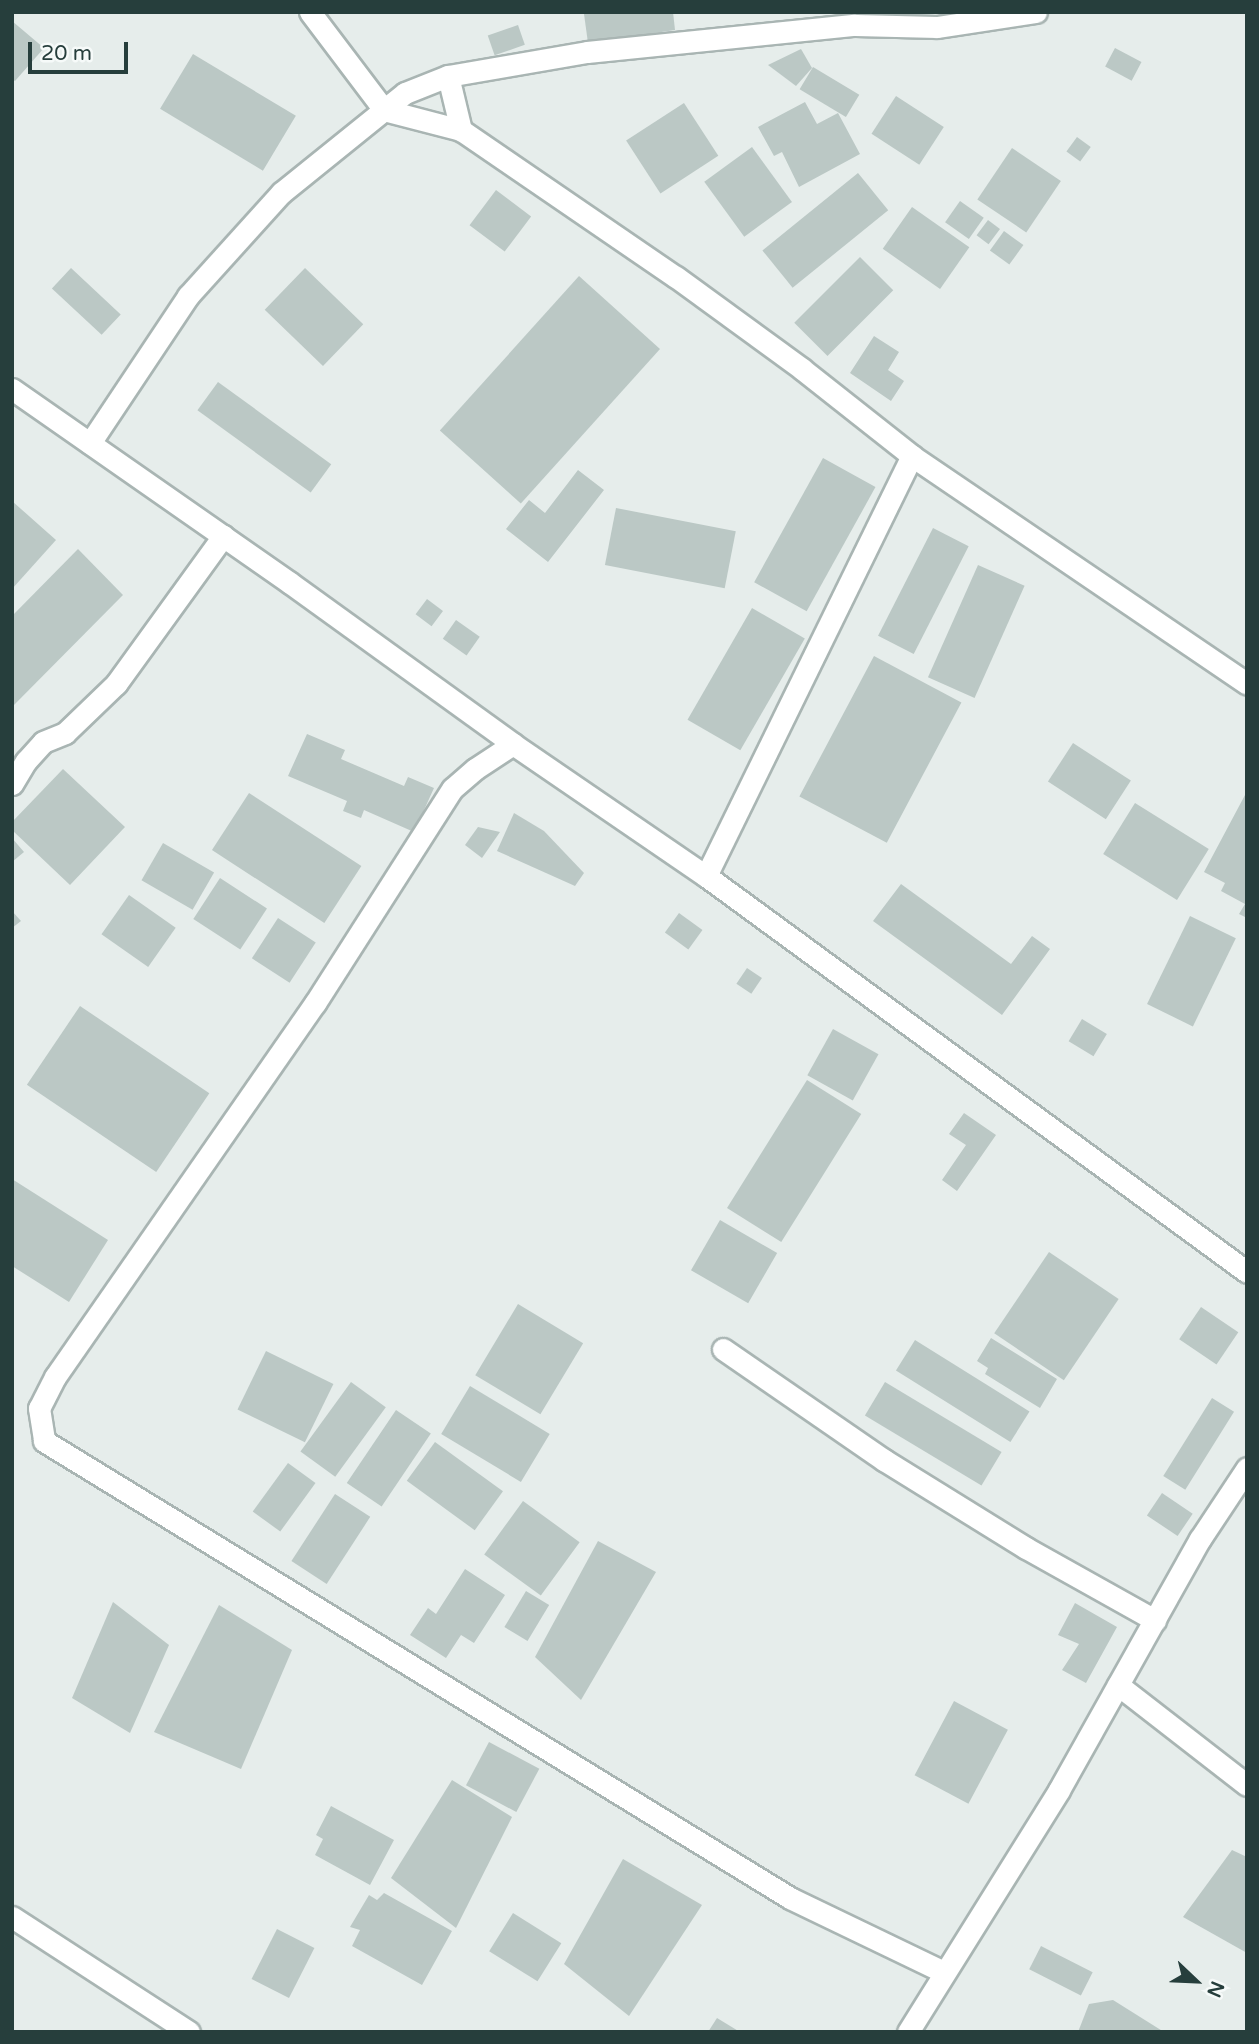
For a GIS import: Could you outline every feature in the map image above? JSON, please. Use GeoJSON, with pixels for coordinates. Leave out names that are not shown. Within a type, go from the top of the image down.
{"type":"FeatureCollection","features":[{"type":"Feature","properties":{"kind":"street"},"geometry":{"type":"LineString","coordinates":[[310,12],[384,110],[461,130],[676,277],[802,369],[912,456],[1247,684]]}},
{"type":"Feature","properties":{"kind":"street"},"geometry":{"type":"LineString","coordinates":[[90,443],[188,296],[281,193],[405,93],[448,76],[587,52],[855,25],[937,27],[1036,12]]}},
{"type":"Feature","properties":{"kind":"street"},"geometry":{"type":"LineString","coordinates":[[448,76],[461,130]]}},
{"type":"Feature","properties":{"kind":"street"},"geometry":{"type":"LineString","coordinates":[[12,389],[513,744],[706,876],[1247,1272]]}},
{"type":"Feature","properties":{"kind":"street"},"geometry":{"type":"LineString","coordinates":[[706,876],[912,456]]}},
{"type":"Feature","properties":{"kind":"street"},"geometry":{"type":"LineString","coordinates":[[12,784],[26,761],[43,742],[65,733],[116,684],[223,536]]}},
{"type":"Feature","properties":{"kind":"street"},"geometry":{"type":"LineString","coordinates":[[513,744],[475,769],[452,789],[315,1003],[60,1370],[39,1408],[44,1441],[790,1898],[944,1972]]}},
{"type":"Feature","properties":{"kind":"street"},"geometry":{"type":"LineString","coordinates":[[723,1349],[896,1467],[1026,1548],[1155,1620]]}},
{"type":"Feature","properties":{"kind":"street"},"geometry":{"type":"LineString","coordinates":[[908,2032],[1059,1790],[1200,1539],[1247,1468]]}},
{"type":"Feature","properties":{"kind":"street"},"geometry":{"type":"LineString","coordinates":[[1118,1685],[1247,1785]]}},
{"type":"Feature","properties":{"kind":"street"},"geometry":{"type":"LineString","coordinates":[[12,1917],[189,2032]]}},
{"type":"Feature","properties":{"kind":"building"},"geometry":{"type":"Polygon","coordinates":[[[673,12],[675,30],[588,43],[584,14],[673,12]]]}},
{"type":"Feature","properties":{"kind":"building"},"geometry":{"type":"Polygon","coordinates":[[[12,21],[44,48],[15,81],[12,79],[12,21]]]}},
{"type":"Feature","properties":{"kind":"building"},"geometry":{"type":"Polygon","coordinates":[[[518,25],[525,45],[495,55],[488,35],[518,25]]]}},
{"type":"Feature","properties":{"kind":"building"},"geometry":{"type":"Polygon","coordinates":[[[1115,48],[1141,62],[1132,81],[1105,67],[1115,48]]]}},
{"type":"Feature","properties":{"kind":"building"},"geometry":{"type":"Polygon","coordinates":[[[801,49],[812,68],[796,86],[768,65],[801,49]]]}},
{"type":"Feature","properties":{"kind":"building"},"geometry":{"type":"Polygon","coordinates":[[[193,54],[296,116],[263,171],[160,109],[193,54]]]}},
{"type":"Feature","properties":{"kind":"building"},"geometry":{"type":"Polygon","coordinates":[[[813,67],[859,95],[846,117],[800,89],[813,67]]]}},
{"type":"Feature","properties":{"kind":"building"},"geometry":{"type":"Polygon","coordinates":[[[896,96],[944,127],[919,165],[871,134],[896,96]]]}},
{"type":"Feature","properties":{"kind":"building"},"geometry":{"type":"Polygon","coordinates":[[[805,102],[817,124],[838,113],[860,154],[799,187],[782,152],[774,156],[758,127],[805,102]]]}},
{"type":"Feature","properties":{"kind":"building"},"geometry":{"type":"Polygon","coordinates":[[[684,103],[718,156],[660,193],[626,141],[684,103]]]}},
{"type":"Feature","properties":{"kind":"building"},"geometry":{"type":"Polygon","coordinates":[[[1077,137],[1091,147],[1080,162],[1066,152],[1077,137]]]}},
{"type":"Feature","properties":{"kind":"building"},"geometry":{"type":"Polygon","coordinates":[[[752,147],[792,202],[744,237],[704,182],[752,147]]]}},
{"type":"Feature","properties":{"kind":"building"},"geometry":{"type":"Polygon","coordinates":[[[1012,148],[1061,181],[1026,232],[977,199],[1012,148]]]}},
{"type":"Feature","properties":{"kind":"building"},"geometry":{"type":"Polygon","coordinates":[[[858,173],[888,210],[793,288],[762,250],[858,173]]]}},
{"type":"Feature","properties":{"kind":"building"},"geometry":{"type":"Polygon","coordinates":[[[496,190],[531,216],[505,252],[470,225],[496,190]]]}},
{"type":"Feature","properties":{"kind":"building"},"geometry":{"type":"Polygon","coordinates":[[[960,201],[984,218],[969,239],[945,222],[960,201]]]}},
{"type":"Feature","properties":{"kind":"building"},"geometry":{"type":"Polygon","coordinates":[[[912,207],[969,247],[940,289],[883,249],[912,207]]]}},
{"type":"Feature","properties":{"kind":"building"},"geometry":{"type":"Polygon","coordinates":[[[988,220],[1000,229],[989,244],[977,235],[988,220]]]}},
{"type":"Feature","properties":{"kind":"building"},"geometry":{"type":"Polygon","coordinates":[[[1004,231],[1023,245],[1009,265],[990,250],[1004,231]]]}},
{"type":"Feature","properties":{"kind":"building"},"geometry":{"type":"Polygon","coordinates":[[[860,257],[893,290],[827,356],[794,323],[860,257]]]}},
{"type":"Feature","properties":{"kind":"building"},"geometry":{"type":"Polygon","coordinates":[[[71,268],[121,314],[102,335],[52,288],[71,268]]]}},
{"type":"Feature","properties":{"kind":"building"},"geometry":{"type":"Polygon","coordinates":[[[305,268],[363,324],[323,366],[265,310],[305,268]]]}},
{"type":"Feature","properties":{"kind":"building"},"geometry":{"type":"Polygon","coordinates":[[[579,276],[660,349],[521,504],[440,431],[579,276]]]}},
{"type":"Feature","properties":{"kind":"building"},"geometry":{"type":"Polygon","coordinates":[[[874,336],[899,352],[888,370],[904,381],[891,401],[850,373],[874,336]]]}},
{"type":"Feature","properties":{"kind":"building"},"geometry":{"type":"Polygon","coordinates":[[[218,382],[331,464],[311,493],[197,410],[218,382]]]}},
{"type":"Feature","properties":{"kind":"building"},"geometry":{"type":"Polygon","coordinates":[[[823,458],[875,487],[807,611],[754,582],[823,458]]]}},
{"type":"Feature","properties":{"kind":"building"},"geometry":{"type":"Polygon","coordinates":[[[578,470],[604,490],[548,562],[506,529],[529,500],[545,513],[578,470]]]}},
{"type":"Feature","properties":{"kind":"building"},"geometry":{"type":"Polygon","coordinates":[[[12,501],[56,540],[12,589],[12,501]]]}},
{"type":"Feature","properties":{"kind":"building"},"geometry":{"type":"Polygon","coordinates":[[[616,508],[736,531],[725,588],[605,565],[616,508]]]}},
{"type":"Feature","properties":{"kind":"building"},"geometry":{"type":"Polygon","coordinates":[[[933,528],[969,546],[914,654],[878,636],[933,528]]]}},
{"type":"Feature","properties":{"kind":"building"},"geometry":{"type":"Polygon","coordinates":[[[78,549],[123,595],[12,707],[12,616],[78,549]]]}},
{"type":"Feature","properties":{"kind":"building"},"geometry":{"type":"Polygon","coordinates":[[[978,565],[1025,586],[975,698],[928,677],[978,565]]]}},
{"type":"Feature","properties":{"kind":"building"},"geometry":{"type":"Polygon","coordinates":[[[427,599],[443,611],[432,626],[416,614],[427,599]]]}},
{"type":"Feature","properties":{"kind":"building"},"geometry":{"type":"Polygon","coordinates":[[[752,608],[805,638],[740,750],[688,720],[752,608]]]}},
{"type":"Feature","properties":{"kind":"building"},"geometry":{"type":"Polygon","coordinates":[[[456,620],[480,637],[467,655],[443,639],[456,620]]]}},
{"type":"Feature","properties":{"kind":"building"},"geometry":{"type":"Polygon","coordinates":[[[874,656],[961,702],[887,843],[799,796],[874,656]]]}},
{"type":"Feature","properties":{"kind":"building"},"geometry":{"type":"Polygon","coordinates":[[[307,734],[345,750],[341,759],[404,786],[408,777],[434,788],[414,832],[364,810],[361,818],[343,811],[347,801],[288,776],[307,734]]]}},
{"type":"Feature","properties":{"kind":"building"},"geometry":{"type":"Polygon","coordinates":[[[1073,743],[1131,781],[1106,819],[1048,782],[1073,743]]]}},
{"type":"Feature","properties":{"kind":"building"},"geometry":{"type":"Polygon","coordinates":[[[63,769],[125,827],[70,885],[12,830],[12,822],[63,769]]]}},
{"type":"Feature","properties":{"kind":"building"},"geometry":{"type":"Polygon","coordinates":[[[249,793],[361,866],[324,923],[212,850],[249,793]]]}},
{"type":"Feature","properties":{"kind":"building"},"geometry":{"type":"Polygon","coordinates":[[[1245,795],[1247,918],[1239,914],[1245,904],[1221,891],[1225,883],[1204,872],[1245,795]]]}},
{"type":"Feature","properties":{"kind":"building"},"geometry":{"type":"Polygon","coordinates":[[[1135,803],[1209,849],[1177,900],[1103,854],[1135,803]]]}},
{"type":"Feature","properties":{"kind":"building"},"geometry":{"type":"Polygon","coordinates":[[[514,813],[544,831],[584,873],[575,886],[497,851],[514,813]]]}},
{"type":"Feature","properties":{"kind":"building"},"geometry":{"type":"Polygon","coordinates":[[[478,827],[500,832],[482,858],[465,845],[478,827]]]}},
{"type":"Feature","properties":{"kind":"building"},"geometry":{"type":"Polygon","coordinates":[[[12,838],[24,852],[12,862],[12,838]]]}},
{"type":"Feature","properties":{"kind":"building"},"geometry":{"type":"Polygon","coordinates":[[[163,843],[214,872],[193,910],[142,880],[163,843]]]}},
{"type":"Feature","properties":{"kind":"building"},"geometry":{"type":"Polygon","coordinates":[[[220,878],[267,908],[240,950],[193,919],[220,878]]]}},
{"type":"Feature","properties":{"kind":"building"},"geometry":{"type":"Polygon","coordinates":[[[901,884],[1011,964],[1032,936],[1050,949],[1002,1015],[873,921],[901,884]]]}},
{"type":"Feature","properties":{"kind":"building"},"geometry":{"type":"Polygon","coordinates":[[[129,895],[176,928],[148,967],[101,934],[129,895]]]}},
{"type":"Feature","properties":{"kind":"building"},"geometry":{"type":"Polygon","coordinates":[[[12,911],[21,921],[12,928],[12,911]]]}},
{"type":"Feature","properties":{"kind":"building"},"geometry":{"type":"Polygon","coordinates":[[[679,913],[702,930],[688,949],[665,932],[679,913]]]}},
{"type":"Feature","properties":{"kind":"building"},"geometry":{"type":"Polygon","coordinates":[[[1190,916],[1236,938],[1193,1026],[1147,1004],[1190,916]]]}},
{"type":"Feature","properties":{"kind":"building"},"geometry":{"type":"Polygon","coordinates":[[[278,918],[316,943],[290,983],[252,958],[278,918]]]}},
{"type":"Feature","properties":{"kind":"building"},"geometry":{"type":"Polygon","coordinates":[[[747,968],[762,978],[751,994],[736,984],[747,968]]]}},
{"type":"Feature","properties":{"kind":"building"},"geometry":{"type":"Polygon","coordinates":[[[80,1006],[209,1093],[156,1172],[27,1085],[80,1006]]]}},
{"type":"Feature","properties":{"kind":"building"},"geometry":{"type":"Polygon","coordinates":[[[1082,1019],[1107,1034],[1093,1056],[1069,1041],[1082,1019]]]}},
{"type":"Feature","properties":{"kind":"building"},"geometry":{"type":"Polygon","coordinates":[[[833,1029],[878,1054],[853,1101],[807,1075],[833,1029]]]}},
{"type":"Feature","properties":{"kind":"building"},"geometry":{"type":"Polygon","coordinates":[[[807,1080],[861,1114],[781,1242],[727,1208],[807,1080]]]}},
{"type":"Feature","properties":{"kind":"building"},"geometry":{"type":"Polygon","coordinates":[[[964,1113],[996,1135],[957,1191],[942,1180],[966,1145],[949,1134],[964,1113]]]}},
{"type":"Feature","properties":{"kind":"building"},"geometry":{"type":"Polygon","coordinates":[[[12,1179],[108,1240],[69,1302],[12,1266],[12,1179]]]}},
{"type":"Feature","properties":{"kind":"building"},"geometry":{"type":"Polygon","coordinates":[[[720,1220],[777,1253],[748,1303],[691,1270],[720,1220]]]}},
{"type":"Feature","properties":{"kind":"building"},"geometry":{"type":"Polygon","coordinates":[[[1049,1252],[1119,1299],[1064,1380],[994,1333],[1049,1252]]]}},
{"type":"Feature","properties":{"kind":"building"},"geometry":{"type":"Polygon","coordinates":[[[518,1304],[583,1343],[540,1414],[475,1375],[518,1304]]]}},
{"type":"Feature","properties":{"kind":"building"},"geometry":{"type":"Polygon","coordinates":[[[1201,1307],[1238,1332],[1216,1364],[1179,1339],[1201,1307]]]}},
{"type":"Feature","properties":{"kind":"building"},"geometry":{"type":"Polygon","coordinates":[[[991,1338],[1057,1379],[1040,1408],[985,1374],[988,1368],[977,1361],[991,1338]]]}},
{"type":"Feature","properties":{"kind":"building"},"geometry":{"type":"Polygon","coordinates":[[[915,1340],[1029,1412],[1010,1442],[896,1371],[915,1340]]]}},
{"type":"Feature","properties":{"kind":"building"},"geometry":{"type":"Polygon","coordinates":[[[266,1351],[333,1384],[305,1442],[238,1409],[266,1351]]]}},
{"type":"Feature","properties":{"kind":"building"},"geometry":{"type":"Polygon","coordinates":[[[351,1382],[386,1407],[335,1477],[300,1452],[351,1382]]]}},
{"type":"Feature","properties":{"kind":"building"},"geometry":{"type":"Polygon","coordinates":[[[885,1382],[1002,1452],[981,1485],[865,1415],[885,1382]]]}},
{"type":"Feature","properties":{"kind":"building"},"geometry":{"type":"Polygon","coordinates":[[[470,1386],[550,1434],[521,1482],[441,1434],[470,1386]]]}},
{"type":"Feature","properties":{"kind":"building"},"geometry":{"type":"Polygon","coordinates":[[[1212,1398],[1234,1412],[1185,1490],[1163,1476],[1212,1398]]]}},
{"type":"Feature","properties":{"kind":"building"},"geometry":{"type":"Polygon","coordinates":[[[396,1410],[431,1433],[382,1506],[347,1483],[396,1410]]]}},
{"type":"Feature","properties":{"kind":"building"},"geometry":{"type":"Polygon","coordinates":[[[435,1442],[503,1491],[475,1530],[407,1481],[435,1442]]]}},
{"type":"Feature","properties":{"kind":"building"},"geometry":{"type":"Polygon","coordinates":[[[288,1463],[316,1483],[280,1532],[253,1512],[288,1463]]]}},
{"type":"Feature","properties":{"kind":"building"},"geometry":{"type":"Polygon","coordinates":[[[1162,1493],[1193,1514],[1178,1536],[1147,1515],[1162,1493]]]}},
{"type":"Feature","properties":{"kind":"building"},"geometry":{"type":"Polygon","coordinates":[[[335,1494],[370,1517],[327,1584],[291,1561],[335,1494]]]}},
{"type":"Feature","properties":{"kind":"building"},"geometry":{"type":"Polygon","coordinates":[[[523,1501],[580,1542],[541,1596],[484,1554],[523,1501]]]}},
{"type":"Feature","properties":{"kind":"building"},"geometry":{"type":"Polygon","coordinates":[[[598,1541],[656,1572],[581,1700],[535,1657],[598,1541]]]}},
{"type":"Feature","properties":{"kind":"building"},"geometry":{"type":"Polygon","coordinates":[[[465,1569],[505,1595],[474,1643],[461,1635],[446,1658],[410,1635],[428,1608],[436,1614],[465,1569]]]}},
{"type":"Feature","properties":{"kind":"building"},"geometry":{"type":"Polygon","coordinates":[[[526,1591],[549,1605],[528,1641],[504,1627],[526,1591]]]}},
{"type":"Feature","properties":{"kind":"building"},"geometry":{"type":"Polygon","coordinates":[[[113,1602],[169,1645],[130,1733],[72,1698],[113,1602]]]}},
{"type":"Feature","properties":{"kind":"building"},"geometry":{"type":"Polygon","coordinates":[[[1075,1603],[1117,1627],[1086,1683],[1062,1670],[1079,1644],[1058,1635],[1075,1603]]]}},
{"type":"Feature","properties":{"kind":"building"},"geometry":{"type":"Polygon","coordinates":[[[219,1605],[292,1650],[241,1769],[154,1732],[219,1605]]]}},
{"type":"Feature","properties":{"kind":"building"},"geometry":{"type":"Polygon","coordinates":[[[954,1701],[1008,1730],[968,1804],[915,1775],[954,1701]]]}},
{"type":"Feature","properties":{"kind":"building"},"geometry":{"type":"Polygon","coordinates":[[[489,1742],[539,1769],[516,1812],[466,1785],[489,1742]]]}},
{"type":"Feature","properties":{"kind":"building"},"geometry":{"type":"Polygon","coordinates":[[[452,1780],[512,1817],[456,1928],[391,1878],[452,1780]]]}},
{"type":"Feature","properties":{"kind":"building"},"geometry":{"type":"Polygon","coordinates":[[[331,1806],[394,1840],[370,1885],[315,1855],[323,1839],[316,1835],[331,1806]]]}},
{"type":"Feature","properties":{"kind":"building"},"geometry":{"type":"Polygon","coordinates":[[[1232,1850],[1247,1857],[1247,1953],[1183,1917],[1232,1850]]]}},
{"type":"Feature","properties":{"kind":"building"},"geometry":{"type":"Polygon","coordinates":[[[623,1859],[702,1905],[629,2016],[564,1964],[623,1859]]]}},
{"type":"Feature","properties":{"kind":"building"},"geometry":{"type":"Polygon","coordinates":[[[384,1893],[452,1931],[422,1985],[352,1946],[360,1930],[350,1927],[369,1895],[377,1900],[384,1893]]]}},
{"type":"Feature","properties":{"kind":"building"},"geometry":{"type":"Polygon","coordinates":[[[513,1913],[561,1943],[537,1981],[489,1951],[513,1913]]]}},
{"type":"Feature","properties":{"kind":"building"},"geometry":{"type":"Polygon","coordinates":[[[277,1929],[314,1948],[289,1998],[252,1979],[277,1929]]]}},
{"type":"Feature","properties":{"kind":"building"},"geometry":{"type":"Polygon","coordinates":[[[1041,1946],[1093,1972],[1081,1995],[1029,1969],[1041,1946]]]}},
{"type":"Feature","properties":{"kind":"building"},"geometry":{"type":"Polygon","coordinates":[[[1113,2000],[1164,2032],[1078,2032],[1089,2004],[1113,2000]]]}},
{"type":"Feature","properties":{"kind":"building"},"geometry":{"type":"Polygon","coordinates":[[[717,2018],[740,2032],[708,2032],[717,2018]]]}}]}
